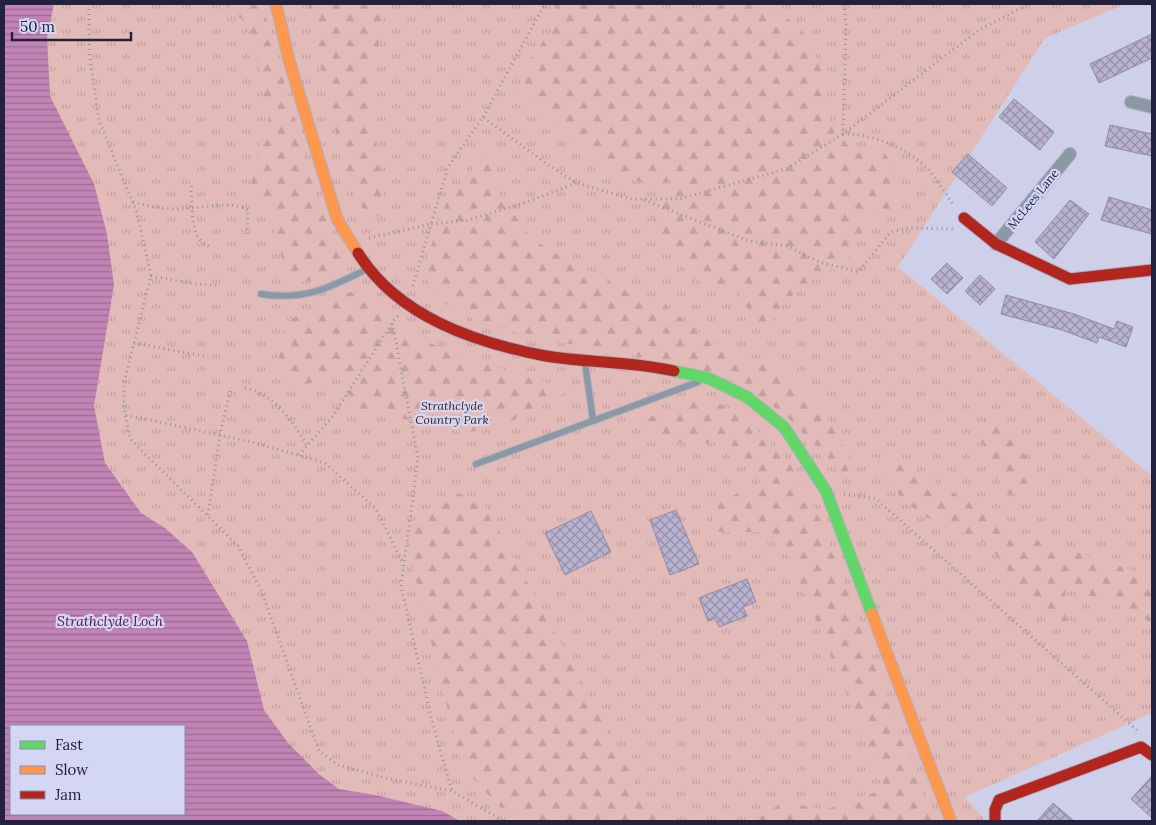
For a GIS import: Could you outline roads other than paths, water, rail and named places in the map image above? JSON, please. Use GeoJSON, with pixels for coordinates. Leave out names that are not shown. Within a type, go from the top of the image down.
{"type":"FeatureCollection","features":[{"type":"Feature","properties":{"kind":"street"},"geometry":{"type":"LineString","coordinates":[[276,4],[289,60],[337,219],[368,269],[408,305],[470,337],[546,356],[658,367],[708,378],[747,397],[784,427],[826,491],[951,821]]}},
{"type":"Feature","properties":{"kind":"street"},"geometry":{"type":"LineString","coordinates":[[1131,102],[1152,107]]}},
{"type":"Feature","properties":{"kind":"street","name":"McLees Lane"},"geometry":{"type":"LineString","coordinates":[[996,244],[1070,154]]}},
{"type":"Feature","properties":{"kind":"street"},"geometry":{"type":"LineString","coordinates":[[967,221],[996,244],[1070,279],[1152,270]]}},
{"type":"Feature","properties":{"kind":"street"},"geometry":{"type":"LineString","coordinates":[[995,816],[999,800],[1143,742],[1152,755]]}},
{"type":"Feature","properties":{"kind":"lane"},"geometry":{"type":"LineString","coordinates":[[261,294],[300,296],[332,286],[368,269]]}},
{"type":"Feature","properties":{"kind":"lane"},"geometry":{"type":"LineString","coordinates":[[584,359],[593,420]]}},
{"type":"Feature","properties":{"kind":"lane"},"geometry":{"type":"LineString","coordinates":[[476,464],[708,378]]}},
{"type":"Feature","properties":{"kind":"water","name":"Strathclyde Loch"},"geometry":{"type":"Polygon","coordinates":[[[4,4],[54,4],[47,37],[50,96],[94,184],[107,234],[114,285],[94,406],[105,463],[141,513],[165,528],[192,552],[247,641],[264,710],[288,743],[320,775],[339,789],[375,795],[442,811],[460,821],[4,821],[4,4]]]}},
{"type":"Feature","properties":{"kind":"park label","name":"Strathclyde Country Park"},"geometry":{"type":"Point","coordinates":[452,412]}}]}
